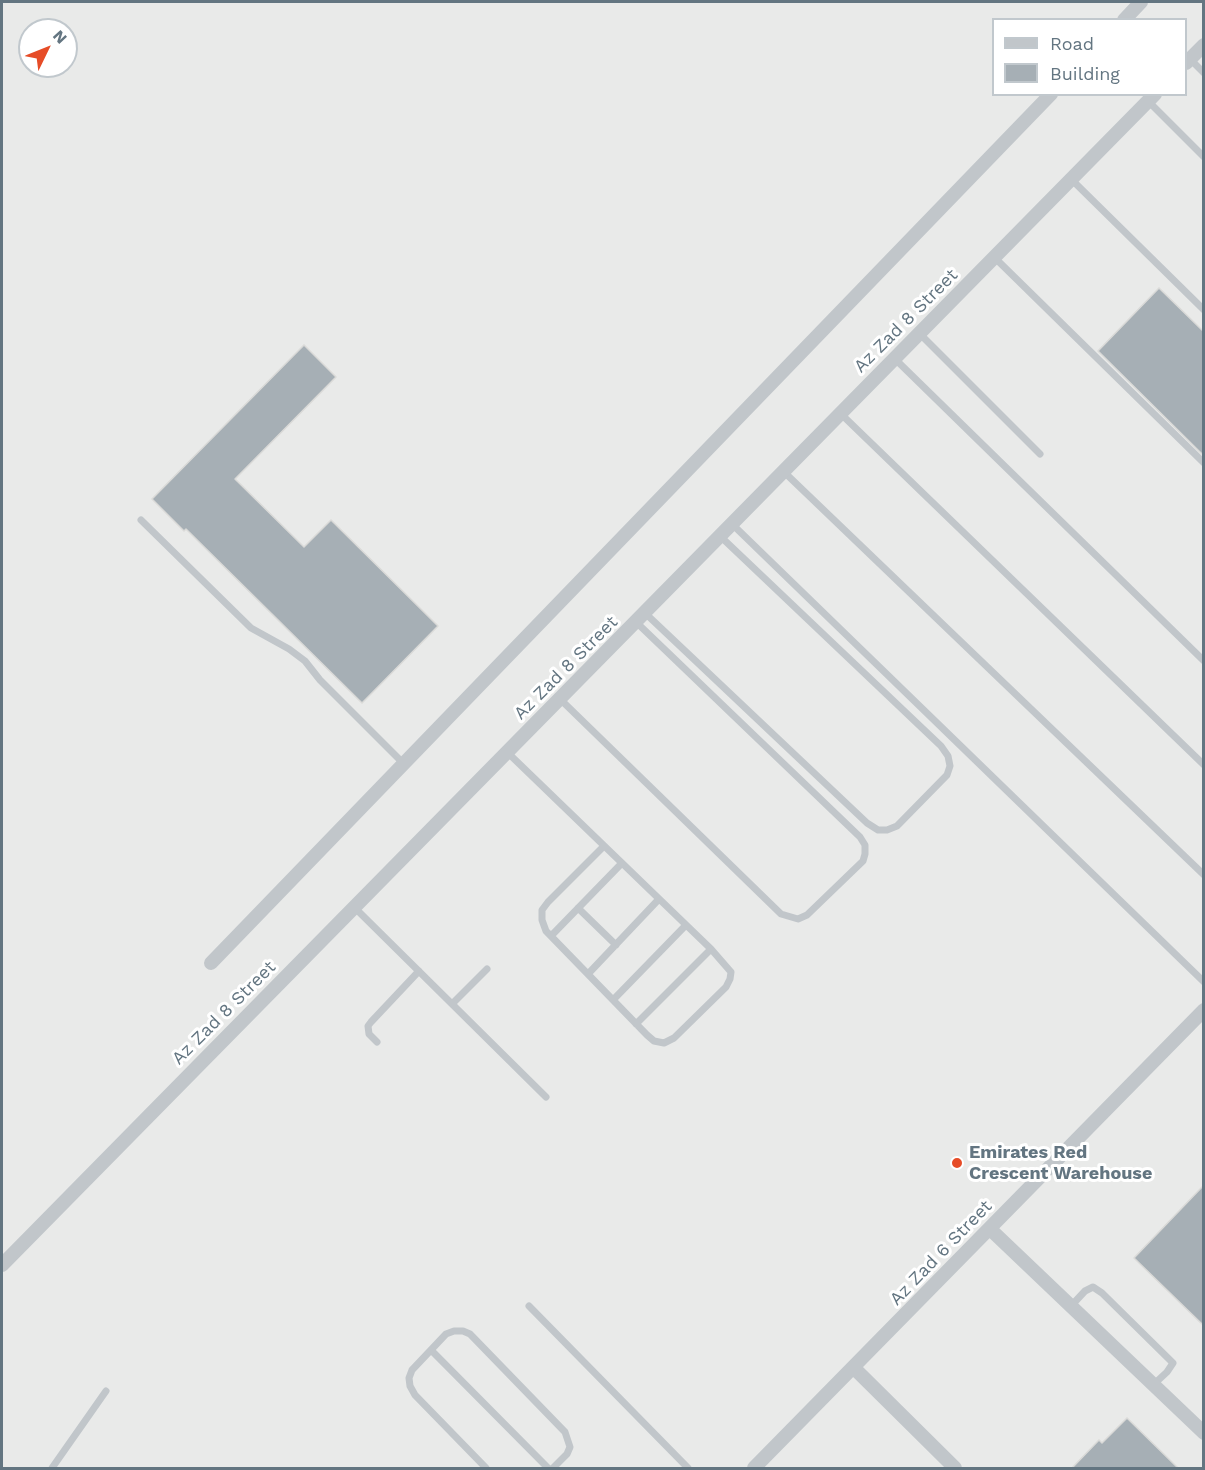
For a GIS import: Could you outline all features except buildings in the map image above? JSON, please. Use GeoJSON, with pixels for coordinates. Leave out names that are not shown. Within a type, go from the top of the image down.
{"type":"FeatureCollection","features":[{"type":"Feature","properties":{"kind":"street"},"geometry":{"type":"LineString","coordinates":[[1126,18],[1141,2]]}},
{"type":"Feature","properties":{"kind":"street"},"geometry":{"type":"LineString","coordinates":[[1188,61],[1203,45]]}},
{"type":"Feature","properties":{"kind":"street"},"geometry":{"type":"LineString","coordinates":[[211,963],[1049,96]]}},
{"type":"Feature","properties":{"kind":"street","name":"Az Zad 8 Street"},"geometry":{"type":"LineString","coordinates":[[2,1265],[1151,98]]}},
{"type":"Feature","properties":{"kind":"street","name":"Az Zad 6 Street"},"geometry":{"type":"LineString","coordinates":[[754,1468],[1203,1010]]}},
{"type":"Feature","properties":{"kind":"street"},"geometry":{"type":"LineString","coordinates":[[990,1229],[1203,1433]]}},
{"type":"Feature","properties":{"kind":"street"},"geometry":{"type":"LineString","coordinates":[[854,1368],[955,1468]]}},
{"type":"Feature","properties":{"kind":"lane"},"geometry":{"type":"LineString","coordinates":[[1188,61],[1203,73]]}},
{"type":"Feature","properties":{"kind":"lane"},"geometry":{"type":"LineString","coordinates":[[1151,98],[1203,157]]}},
{"type":"Feature","properties":{"kind":"lane"},"geometry":{"type":"LineString","coordinates":[[1071,179],[1203,310]]}},
{"type":"Feature","properties":{"kind":"lane"},"geometry":{"type":"LineString","coordinates":[[994,257],[1203,463]]}},
{"type":"Feature","properties":{"kind":"lane"},"geometry":{"type":"LineString","coordinates":[[919,333],[1040,454]]}},
{"type":"Feature","properties":{"kind":"lane"},"geometry":{"type":"LineString","coordinates":[[894,358],[1203,661]]}},
{"type":"Feature","properties":{"kind":"lane"},"geometry":{"type":"LineString","coordinates":[[840,413],[1203,765]]}},
{"type":"Feature","properties":{"kind":"lane"},"geometry":{"type":"LineString","coordinates":[[783,471],[1203,875]]}},
{"type":"Feature","properties":{"kind":"lane"},"geometry":{"type":"LineString","coordinates":[[141,520],[251,628],[304,660],[320,680],[404,764]]}},
{"type":"Feature","properties":{"kind":"lane"},"geometry":{"type":"LineString","coordinates":[[732,524],[1203,982]]}},
{"type":"Feature","properties":{"kind":"lane"},"geometry":{"type":"LineString","coordinates":[[641,618],[858,815],[878,830],[887,830],[897,826],[947,775],[950,766],[948,756],[941,746],[720,536]]}},
{"type":"Feature","properties":{"kind":"lane"},"geometry":{"type":"LineString","coordinates":[[560,699],[781,914],[798,919],[807,915],[862,861],[865,845],[860,837],[641,618]]}},
{"type":"Feature","properties":{"kind":"lane"},"geometry":{"type":"LineString","coordinates":[[507,752],[711,949],[730,972],[730,979],[726,987],[674,1038],[664,1043],[654,1041],[636,1024],[546,931],[542,921],[542,910],[604,846]]}},
{"type":"Feature","properties":{"kind":"lane"},"geometry":{"type":"LineString","coordinates":[[551,936],[622,863]]}},
{"type":"Feature","properties":{"kind":"lane"},"geometry":{"type":"LineString","coordinates":[[588,974],[659,899]]}},
{"type":"Feature","properties":{"kind":"lane"},"geometry":{"type":"LineString","coordinates":[[354,907],[546,1097]]}},
{"type":"Feature","properties":{"kind":"lane"},"geometry":{"type":"LineString","coordinates":[[578,908],[616,945]]}},
{"type":"Feature","properties":{"kind":"lane"},"geometry":{"type":"LineString","coordinates":[[613,1000],[686,925]]}},
{"type":"Feature","properties":{"kind":"lane"},"geometry":{"type":"LineString","coordinates":[[636,1024],[711,949]]}},
{"type":"Feature","properties":{"kind":"lane"},"geometry":{"type":"LineString","coordinates":[[452,1005],[487,969]]}},
{"type":"Feature","properties":{"kind":"lane"},"geometry":{"type":"LineString","coordinates":[[377,1042],[369,1034],[368,1026],[419,972]]}},
{"type":"Feature","properties":{"kind":"lane"},"geometry":{"type":"LineString","coordinates":[[1071,1306],[1085,1291],[1093,1287],[1102,1293],[1173,1363],[1153,1385]]}},
{"type":"Feature","properties":{"kind":"lane"},"geometry":{"type":"LineString","coordinates":[[529,1306],[688,1468]]}},
{"type":"Feature","properties":{"kind":"lane"},"geometry":{"type":"LineString","coordinates":[[486,1468],[415,1395],[410,1386],[409,1378],[412,1370],[446,1334],[463,1331],[470,1334],[565,1432],[570,1447],[567,1454],[553,1468]]}},
{"type":"Feature","properties":{"kind":"lane"},"geometry":{"type":"LineString","coordinates":[[431,1350],[548,1468]]}},
{"type":"Feature","properties":{"kind":"lane"},"geometry":{"type":"LineString","coordinates":[[52,1468],[105,1391]]}},
{"type":"Feature","properties":{"kind":"shaded area"},"geometry":{"type":"Polygon","coordinates":[[[2,2],[1203,2],[1203,1468],[2,1468],[2,2]]]}},
{"type":"Feature","properties":{"kind":"place","name":"Emirates Red Crescent Warehouse"},"geometry":{"type":"Point","coordinates":[957,1163]}}]}
